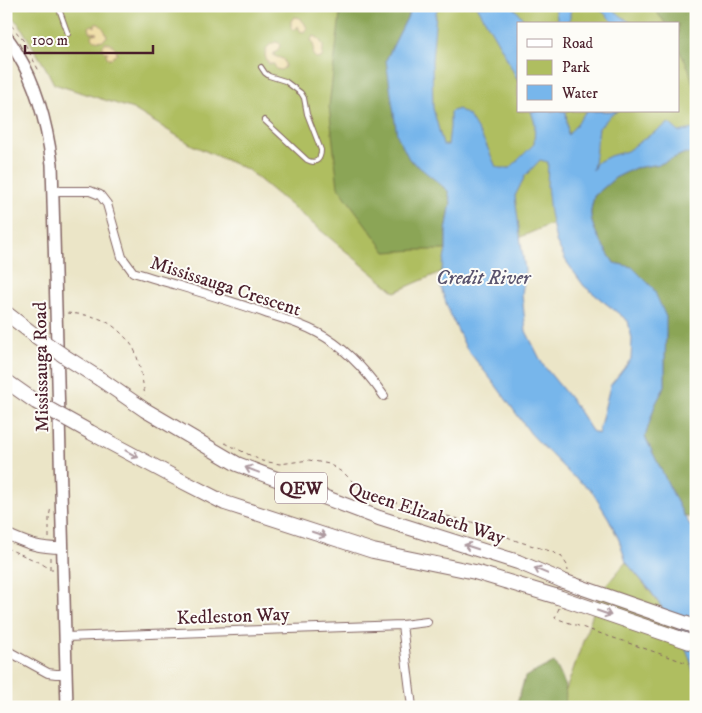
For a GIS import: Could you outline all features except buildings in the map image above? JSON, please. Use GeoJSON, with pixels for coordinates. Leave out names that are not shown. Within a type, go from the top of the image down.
{"type":"FeatureCollection","features":[{"type":"Feature","properties":{"kind":"highway","name":"Queen Elizabeth Way"},"geometry":{"type":"LineString","coordinates":[[6,313],[67,358],[146,410],[237,464],[379,518],[566,578],[696,627]]}},
{"type":"Feature","properties":{"kind":"highway","name":"QEW"},"geometry":{"type":"LineString","coordinates":[[6,381],[36,402],[174,478],[225,503],[373,551],[475,572],[696,644]]}},
{"type":"Feature","properties":{"kind":"main road","name":"Mississauga Road"},"geometry":{"type":"LineString","coordinates":[[6,37],[35,88],[49,136],[52,164],[66,707]]}},
{"type":"Feature","properties":{"kind":"street","name":"Mississauga Crescent"},"geometry":{"type":"LineString","coordinates":[[54,191],[90,191],[100,195],[107,204],[122,257],[133,272],[249,307],[319,333],[342,350],[372,379],[384,396]]}},
{"type":"Feature","properties":{"kind":"street"},"geometry":{"type":"LineString","coordinates":[[6,534],[34,546],[62,548]]}},
{"type":"Feature","properties":{"kind":"street","name":"Kedleston Way"},"geometry":{"type":"LineString","coordinates":[[65,637],[402,625],[427,622]]}},
{"type":"Feature","properties":{"kind":"street"},"geometry":{"type":"LineString","coordinates":[[402,625],[412,707]]}},
{"type":"Feature","properties":{"kind":"street"},"geometry":{"type":"LineString","coordinates":[[6,650],[48,673],[66,674]]}},
{"type":"Feature","properties":{"kind":"lane"},"geometry":{"type":"LineString","coordinates":[[58,6],[68,34]]}},
{"type":"Feature","properties":{"kind":"lane"},"geometry":{"type":"LineString","coordinates":[[261,67],[269,76],[285,81],[293,86],[304,98],[307,114],[321,150],[318,160],[314,162],[307,160],[264,120]]}},
{"type":"Feature","properties":{"kind":"path"},"geometry":{"type":"LineString","coordinates":[[56,312],[87,314],[113,325],[129,341],[136,354],[146,397]]}},
{"type":"Feature","properties":{"kind":"path"},"geometry":{"type":"LineString","coordinates":[[220,441],[262,461],[280,464],[309,460],[330,464],[354,483],[378,498],[472,522],[517,541],[550,551],[561,556],[568,566],[566,578]]}},
{"type":"Feature","properties":{"kind":"path"},"geometry":{"type":"LineString","coordinates":[[49,522],[51,505]]}},
{"type":"Feature","properties":{"kind":"path"},"geometry":{"type":"LineString","coordinates":[[6,548],[51,569],[50,563]]}},
{"type":"Feature","properties":{"kind":"path"},"geometry":{"type":"LineString","coordinates":[[560,600],[555,618],[696,666]]}},
{"type":"Feature","properties":{"kind":"green space"},"geometry":{"type":"Polygon","coordinates":[[[6,6],[696,6],[696,178],[633,188],[395,292],[248,170],[192,145],[133,109],[54,84],[19,24],[6,11],[6,6]]]}},
{"type":"Feature","properties":{"kind":"green space"},"geometry":{"type":"Polygon","coordinates":[[[338,6],[413,6],[386,60],[409,159],[448,191],[451,202],[446,231],[446,250],[386,252],[338,187],[329,106],[340,15],[338,6]]]}},
{"type":"Feature","properties":{"kind":"green space"},"geometry":{"type":"Polygon","coordinates":[[[652,6],[696,6],[696,97],[689,69],[680,52],[680,22],[664,22],[652,6]]]}},
{"type":"Feature","properties":{"kind":"green space"},"geometry":{"type":"Polygon","coordinates":[[[685,153],[696,155],[696,519],[684,516],[645,437],[655,405],[665,386],[666,334],[632,267],[614,263],[603,246],[592,222],[591,214],[594,196],[615,178],[635,168],[660,164],[685,153]]]}},
{"type":"Feature","properties":{"kind":"green space"},"geometry":{"type":"Polygon","coordinates":[[[626,562],[660,605],[680,636],[693,670],[696,688],[695,707],[560,707],[600,593],[626,562]]]}},
{"type":"Feature","properties":{"kind":"green space"},"geometry":{"type":"Polygon","coordinates":[[[554,662],[565,689],[564,707],[516,707],[525,677],[554,662]]]}},
{"type":"Feature","properties":{"kind":"sand"},"geometry":{"type":"Polygon","coordinates":[[[294,17],[299,18],[303,22],[307,28],[305,31],[300,31],[298,26],[295,30],[291,28],[291,21],[294,17]]]}},
{"type":"Feature","properties":{"kind":"sand"},"geometry":{"type":"Polygon","coordinates":[[[95,24],[99,24],[104,29],[107,36],[104,40],[96,40],[92,37],[92,35],[97,33],[90,32],[89,27],[92,25],[95,27],[95,24]]]}},
{"type":"Feature","properties":{"kind":"sand"},"geometry":{"type":"Polygon","coordinates":[[[314,36],[323,45],[322,57],[319,59],[313,55],[314,47],[311,39],[314,36]]]}},
{"type":"Feature","properties":{"kind":"sand"},"geometry":{"type":"Polygon","coordinates":[[[276,42],[280,46],[274,53],[274,56],[283,59],[285,63],[285,67],[281,70],[276,69],[274,64],[269,64],[265,54],[269,45],[276,42]]]}},
{"type":"Feature","properties":{"kind":"sand"},"geometry":{"type":"Polygon","coordinates":[[[104,43],[111,44],[116,49],[117,54],[111,59],[107,57],[106,54],[108,52],[105,52],[102,47],[104,43]]]}},
{"type":"Feature","properties":{"kind":"water","name":"Credit River"},"geometry":{"type":"Polygon","coordinates":[[[413,6],[438,6],[432,61],[433,108],[443,145],[448,145],[450,112],[458,109],[469,116],[486,144],[496,167],[500,168],[510,168],[534,144],[535,124],[531,112],[566,112],[568,135],[585,112],[616,112],[599,128],[593,170],[596,163],[627,151],[669,123],[679,132],[696,130],[696,155],[685,153],[660,164],[635,168],[615,178],[594,196],[591,214],[597,234],[614,263],[632,267],[653,288],[666,317],[665,386],[655,405],[645,437],[683,514],[696,534],[696,686],[691,662],[679,632],[649,589],[626,562],[619,540],[609,519],[591,490],[570,474],[531,434],[466,348],[449,312],[439,282],[446,250],[446,231],[451,202],[448,191],[409,159],[397,135],[386,60],[413,6]],[[540,160],[525,176],[515,196],[525,270],[522,295],[526,331],[543,365],[574,403],[592,431],[598,434],[610,386],[631,359],[632,339],[628,321],[584,286],[566,261],[556,241],[547,186],[548,162],[540,160]]]}},
{"type":"Feature","properties":{"kind":"water"},"geometry":{"type":"Polygon","coordinates":[[[477,6],[513,6],[525,22],[517,22],[517,79],[477,6]]]}},
{"type":"Feature","properties":{"kind":"water"},"geometry":{"type":"Polygon","coordinates":[[[555,6],[575,6],[570,12],[570,22],[558,22],[555,6]]]}},
{"type":"Feature","properties":{"kind":"water"},"geometry":{"type":"Polygon","coordinates":[[[593,6],[608,6],[629,22],[613,22],[603,12],[593,6]]]}}]}
